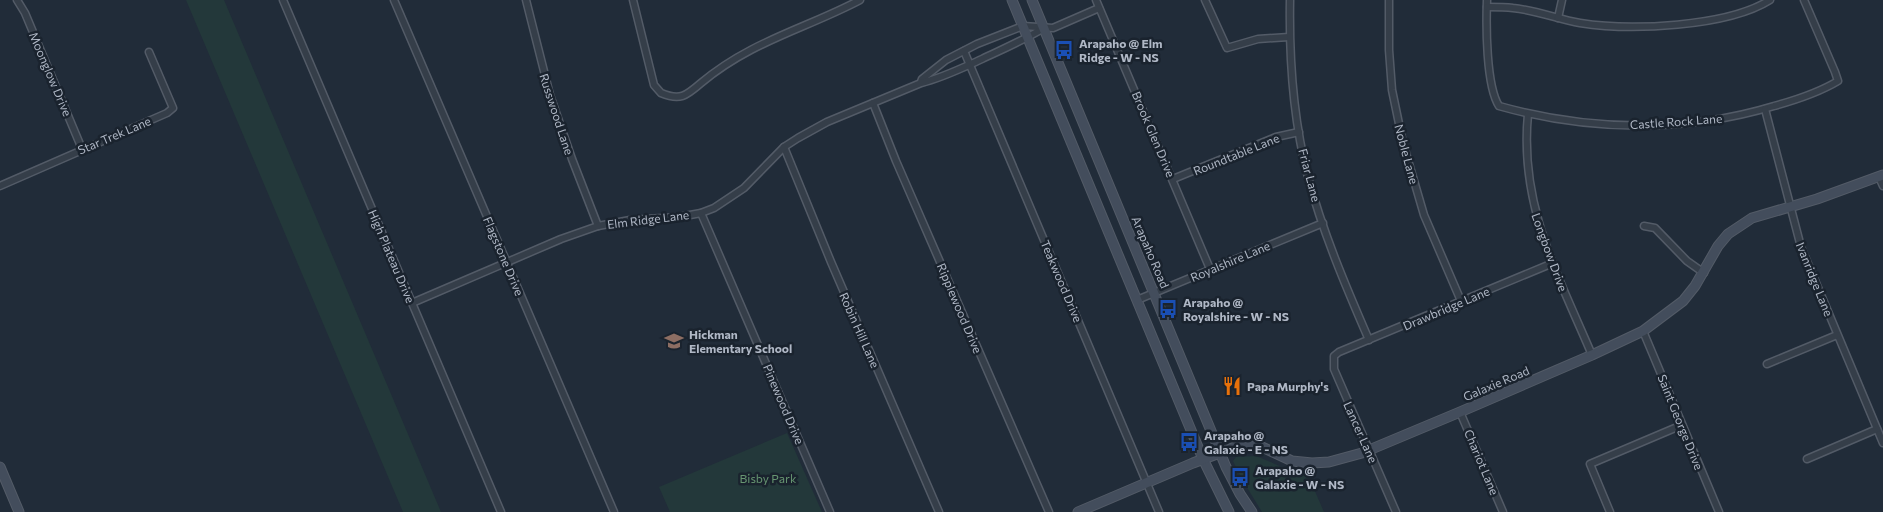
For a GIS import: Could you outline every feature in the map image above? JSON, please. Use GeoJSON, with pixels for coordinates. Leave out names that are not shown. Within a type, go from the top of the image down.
{"type":"FeatureCollection","features":[{"type":"Feature","properties":{"kind":"main road"},"geometry":{"type":"LineString","coordinates":[[1012,0],[1203,459],[1229,512]]}},
{"type":"Feature","properties":{"kind":"main road","name":"Arapaho Road"},"geometry":{"type":"LineString","coordinates":[[1032,0],[1220,452],[1240,494],[1252,512]]}},
{"type":"Feature","properties":{"kind":"main road","name":"Galaxie Road"},"geometry":{"type":"LineString","coordinates":[[1078,512],[1238,446],[1253,444],[1269,449],[1292,461],[1312,463],[1344,458],[1369,450],[1460,412],[1592,356],[1643,331],[1682,301],[1704,273],[1718,246],[1728,234],[1752,218],[1825,197],[1881,176]]}},
{"type":"Feature","properties":{"kind":"main road"},"geometry":{"type":"LineString","coordinates":[[0,467],[19,512]]}},
{"type":"Feature","properties":{"kind":"street","name":"Moonglow Drive"},"geometry":{"type":"LineString","coordinates":[[17,0],[25,13],[82,149]]}},
{"type":"Feature","properties":{"kind":"street","name":"High Plateau Drive"},"geometry":{"type":"LineString","coordinates":[[283,0],[501,512]]}},
{"type":"Feature","properties":{"kind":"street","name":"Flagstone Drive"},"geometry":{"type":"LineString","coordinates":[[394,0],[614,512]]}},
{"type":"Feature","properties":{"kind":"street","name":"Russwood Lane"},"geometry":{"type":"LineString","coordinates":[[526,0],[550,96],[566,144],[598,226]]}},
{"type":"Feature","properties":{"kind":"street"},"geometry":{"type":"LineString","coordinates":[[633,0],[654,85],[661,93],[679,98],[688,94],[712,74],[761,44],[860,0]]}},
{"type":"Feature","properties":{"kind":"street","name":"Brook Glen Drive"},"geometry":{"type":"LineString","coordinates":[[1096,0],[1210,269]]}},
{"type":"Feature","properties":{"kind":"street"},"geometry":{"type":"LineString","coordinates":[[1205,0],[1227,48],[1258,39],[1289,37]]}},
{"type":"Feature","properties":{"kind":"street","name":"Friar Lane"},"geometry":{"type":"LineString","coordinates":[[1290,0],[1291,76],[1308,177],[1339,269],[1369,340]]}},
{"type":"Feature","properties":{"kind":"street","name":"Noble Lane"},"geometry":{"type":"LineString","coordinates":[[1388,0],[1392,90],[1403,144],[1424,215],[1461,301]]}},
{"type":"Feature","properties":{"kind":"street"},"geometry":{"type":"LineString","coordinates":[[1558,18],[1562,0]]}},
{"type":"Feature","properties":{"kind":"street","name":"Castle Rock Lane"},"geometry":{"type":"LineString","coordinates":[[1487,3],[1488,57],[1492,86],[1499,106],[1528,114],[1593,124],[1642,126],[1712,121],[1765,109],[1802,98],[1838,81],[1804,0]]}},
{"type":"Feature","properties":{"kind":"street"},"geometry":{"type":"LineString","coordinates":[[1487,3],[1582,23],[1656,26],[1703,22],[1740,13],[1766,1]]}},
{"type":"Feature","properties":{"kind":"street","name":"Elm Ridge Lane"},"geometry":{"type":"LineString","coordinates":[[921,83],[922,79],[946,60],[1023,26],[1053,28],[1099,8]]}},
{"type":"Feature","properties":{"kind":"street","name":"Elm Ridge Lane"},"geometry":{"type":"LineString","coordinates":[[412,302],[598,226],[615,222],[679,217],[701,213],[725,202],[744,188],[784,147],[827,122],[970,65],[1028,38],[1044,28]]}},
{"type":"Feature","properties":{"kind":"street","name":"Teakwood Drive"},"geometry":{"type":"LineString","coordinates":[[964,51],[1159,512]]}},
{"type":"Feature","properties":{"kind":"street","name":"Star Trek Lane"},"geometry":{"type":"LineString","coordinates":[[0,186],[167,113],[173,108],[149,52]]}},
{"type":"Feature","properties":{"kind":"street","name":"Ripplewood Drive"},"geometry":{"type":"LineString","coordinates":[[873,103],[896,161],[1049,512]]}},
{"type":"Feature","properties":{"kind":"street","name":"Ivanridge Lane"},"geometry":{"type":"LineString","coordinates":[[1765,109],[1801,247],[1883,443]]}},
{"type":"Feature","properties":{"kind":"street","name":"Longbow Drive"},"geometry":{"type":"LineString","coordinates":[[1528,114],[1526,138],[1529,188],[1540,229],[1592,356]]}},
{"type":"Feature","properties":{"kind":"street","name":"Roundtable Lane"},"geometry":{"type":"LineString","coordinates":[[1173,180],[1276,137],[1299,132]]}},
{"type":"Feature","properties":{"kind":"street","name":"Robin Hill Lane"},"geometry":{"type":"LineString","coordinates":[[784,147],[831,262],[939,512]]}},
{"type":"Feature","properties":{"kind":"street"},"geometry":{"type":"LineString","coordinates":[[1881,176],[1883,186]]}},
{"type":"Feature","properties":{"kind":"street","name":"Pinewood Drive"},"geometry":{"type":"LineString","coordinates":[[701,213],[830,512]]}},
{"type":"Feature","properties":{"kind":"street","name":"Royalshire Lane"},"geometry":{"type":"LineString","coordinates":[[1137,300],[1323,222]]}},
{"type":"Feature","properties":{"kind":"street"},"geometry":{"type":"LineString","coordinates":[[1644,226],[1656,228],[1688,261],[1704,273]]}},
{"type":"Feature","properties":{"kind":"street","name":"Drawbridge Lane"},"geometry":{"type":"LineString","coordinates":[[1339,352],[1553,263]]}},
{"type":"Feature","properties":{"kind":"street","name":"Saint George Drive"},"geometry":{"type":"LineString","coordinates":[[1643,331],[1718,512]]}},
{"type":"Feature","properties":{"kind":"street"},"geometry":{"type":"LineString","coordinates":[[1767,364],[1838,334]]}},
{"type":"Feature","properties":{"kind":"street","name":"Lancer Lane"},"geometry":{"type":"LineString","coordinates":[[1339,352],[1334,356],[1334,369],[1396,512]]}},
{"type":"Feature","properties":{"kind":"street","name":"Chariot Lane"},"geometry":{"type":"LineString","coordinates":[[1460,412],[1503,512]]}},
{"type":"Feature","properties":{"kind":"street"},"geometry":{"type":"LineString","coordinates":[[1610,512],[1590,464],[1682,425]]}},
{"type":"Feature","properties":{"kind":"street"},"geometry":{"type":"LineString","coordinates":[[1807,459],[1877,430]]}},
{"type":"Feature","properties":{"kind":"green space"},"geometry":{"type":"Polygon","coordinates":[[[186,0],[224,0],[441,512],[403,512],[186,0]]]}},
{"type":"Feature","properties":{"kind":"green space","name":"Bisby Park"},"geometry":{"type":"Polygon","coordinates":[[[787,433],[822,512],[670,512],[659,487],[787,433]]]}},
{"type":"Feature","properties":{"kind":"green space"},"geometry":{"type":"Polygon","coordinates":[[[1255,456],[1286,469],[1307,473],[1324,512],[1262,512],[1233,461],[1236,457],[1255,456]]]}},
{"type":"Feature","properties":{"kind":"place","name":"Arapaho @ Elm Ridge - W - NS"},"geometry":{"type":"Point","coordinates":[1064,50]}},
{"type":"Feature","properties":{"kind":"place","name":"Arapaho @ Royalshire - W - NS"},"geometry":{"type":"Point","coordinates":[1168,309]}},
{"type":"Feature","properties":{"kind":"place","name":"Hickman Elementary School"},"geometry":{"type":"Point","coordinates":[674,341]}},
{"type":"Feature","properties":{"kind":"place","name":"Papa Murphy's"},"geometry":{"type":"Point","coordinates":[1232,386]}},
{"type":"Feature","properties":{"kind":"place","name":"Arapaho @ Galaxie - E - NS"},"geometry":{"type":"Point","coordinates":[1189,442]}},
{"type":"Feature","properties":{"kind":"place","name":"Arapaho @ Galaxie - W - NS"},"geometry":{"type":"Point","coordinates":[1240,477]}}]}
